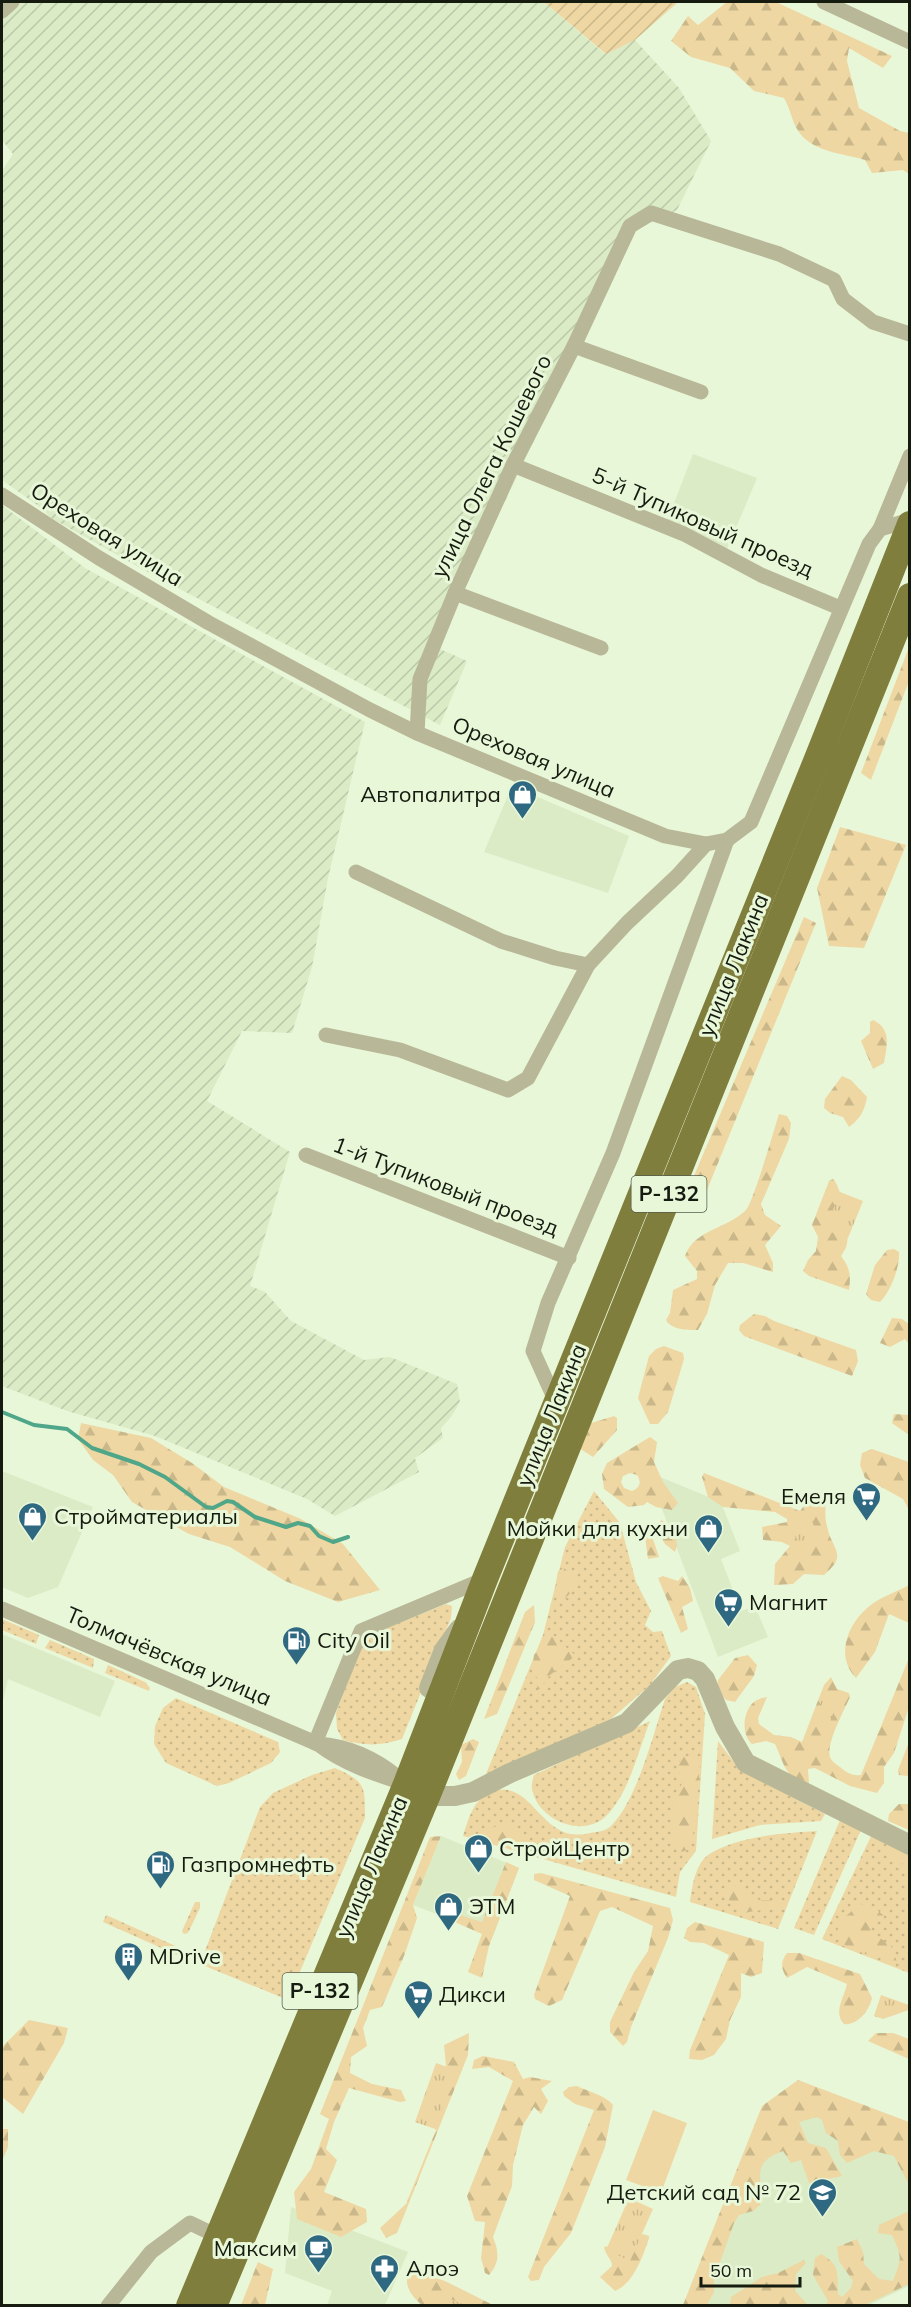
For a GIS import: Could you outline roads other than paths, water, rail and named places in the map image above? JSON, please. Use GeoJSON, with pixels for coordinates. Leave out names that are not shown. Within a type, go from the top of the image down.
{"type":"FeatureCollection","features":[{"type":"Feature","properties":{"kind":"highway","name":"улица Лакина"},"geometry":{"type":"LineString","coordinates":[[189,2306],[217,2236],[418,1788],[471,1614],[484,1580],[821,749],[909,522]]}},
{"type":"Feature","properties":{"kind":"highway","name":"улица Лакина"},"geometry":{"type":"LineString","coordinates":[[214,2306],[418,1788],[909,596]]}},
{"type":"Feature","properties":{"kind":"street"},"geometry":{"type":"LineString","coordinates":[[2,11],[12,2]]}},
{"type":"Feature","properties":{"kind":"street"},"geometry":{"type":"LineString","coordinates":[[824,2],[909,42]]}},
{"type":"Feature","properties":{"kind":"street","name":"улица Олега Кошевого"},"geometry":{"type":"LineString","coordinates":[[417,733],[420,679],[455,593],[513,465],[574,346],[630,226],[651,213],[779,254],[834,279],[843,299],[873,322],[909,334]]}},
{"type":"Feature","properties":{"kind":"street"},"geometry":{"type":"LineString","coordinates":[[574,346],[701,392]]}},
{"type":"Feature","properties":{"kind":"street","name":"Ореховая улица"},"geometry":{"type":"LineString","coordinates":[[2,495],[99,558],[209,623],[345,697],[417,733],[665,836],[706,844],[727,840],[751,822],[840,608],[869,544],[880,529],[909,456]]}},
{"type":"Feature","properties":{"kind":"street","name":"5-й Тупиковый проезд"},"geometry":{"type":"LineString","coordinates":[[513,465],[684,534],[761,575],[840,608]]}},
{"type":"Feature","properties":{"kind":"street"},"geometry":{"type":"LineString","coordinates":[[880,529],[909,522]]}},
{"type":"Feature","properties":{"kind":"street"},"geometry":{"type":"LineString","coordinates":[[455,593],[601,648]]}},
{"type":"Feature","properties":{"kind":"street"},"geometry":{"type":"LineString","coordinates":[[556,1402],[533,1351],[548,1303],[613,1153],[727,840]]}},
{"type":"Feature","properties":{"kind":"street"},"geometry":{"type":"LineString","coordinates":[[326,1035],[400,1050],[508,1090],[528,1078],[588,965],[627,922],[677,876],[706,844]]}},
{"type":"Feature","properties":{"kind":"street"},"geometry":{"type":"LineString","coordinates":[[356,872],[501,941],[588,965]]}},
{"type":"Feature","properties":{"kind":"street","name":"1-й Тупиковый проезд"},"geometry":{"type":"LineString","coordinates":[[306,1155],[569,1258]]}},
{"type":"Feature","properties":{"kind":"street"},"geometry":{"type":"LineString","coordinates":[[316,1744],[361,1632],[484,1580]]}},
{"type":"Feature","properties":{"kind":"street","name":"Толмачёвская улица"},"geometry":{"type":"LineString","coordinates":[[2,1609],[316,1744],[334,1756],[378,1775],[418,1788]]}},
{"type":"Feature","properties":{"kind":"street"},"geometry":{"type":"LineString","coordinates":[[418,1788],[438,1796],[455,1796],[473,1792],[510,1773],[627,1723],[678,1670],[688,1668],[698,1671],[705,1679],[725,1727],[746,1763],[909,1845]]}},
{"type":"Feature","properties":{"kind":"street"},"geometry":{"type":"LineString","coordinates":[[108,2306],[151,2253],[190,2223],[217,2236]]}},
{"type":"Feature","properties":{"kind":"waterway"},"geometry":{"type":"LineString","coordinates":[[2,1412],[34,1425],[67,1429],[92,1448],[139,1464],[165,1477],[206,1507],[213,1508],[227,1501],[233,1502],[255,1517],[286,1527],[298,1523],[310,1526],[319,1536],[333,1542],[348,1537]]}},
{"type":"Feature","properties":{"kind":"place","name":"Автопалитра"},"geometry":{"type":"Point","coordinates":[522,820]}},
{"type":"Feature","properties":{"kind":"place","name":"Емеля"},"geometry":{"type":"Point","coordinates":[867,1522]}},
{"type":"Feature","properties":{"kind":"place","name":"Стройматериалы"},"geometry":{"type":"Point","coordinates":[33,1542]}},
{"type":"Feature","properties":{"kind":"place","name":"Мойки для кухни"},"geometry":{"type":"Point","coordinates":[709,1554]}},
{"type":"Feature","properties":{"kind":"place","name":"Магнит"},"geometry":{"type":"Point","coordinates":[728,1628]}},
{"type":"Feature","properties":{"kind":"place","name":"City Oil"},"geometry":{"type":"Point","coordinates":[296,1666]}},
{"type":"Feature","properties":{"kind":"place","name":"СтройЦентр"},"geometry":{"type":"Point","coordinates":[478,1874]}},
{"type":"Feature","properties":{"kind":"place","name":"Газпромнефть"},"geometry":{"type":"Point","coordinates":[160,1890]}},
{"type":"Feature","properties":{"kind":"place","name":"ЭТМ"},"geometry":{"type":"Point","coordinates":[448,1932]}},
{"type":"Feature","properties":{"kind":"place","name":"MDrive"},"geometry":{"type":"Point","coordinates":[128,1982]}},
{"type":"Feature","properties":{"kind":"place","name":"Дикси"},"geometry":{"type":"Point","coordinates":[418,2020]}},
{"type":"Feature","properties":{"kind":"place","name":"Детский сад № 72"},"geometry":{"type":"Point","coordinates":[822,2218]}},
{"type":"Feature","properties":{"kind":"place","name":"Максим"},"geometry":{"type":"Point","coordinates":[318,2274]}},
{"type":"Feature","properties":{"kind":"place","name":"Алоэ"},"geometry":{"type":"Point","coordinates":[385,2294]}}]}
